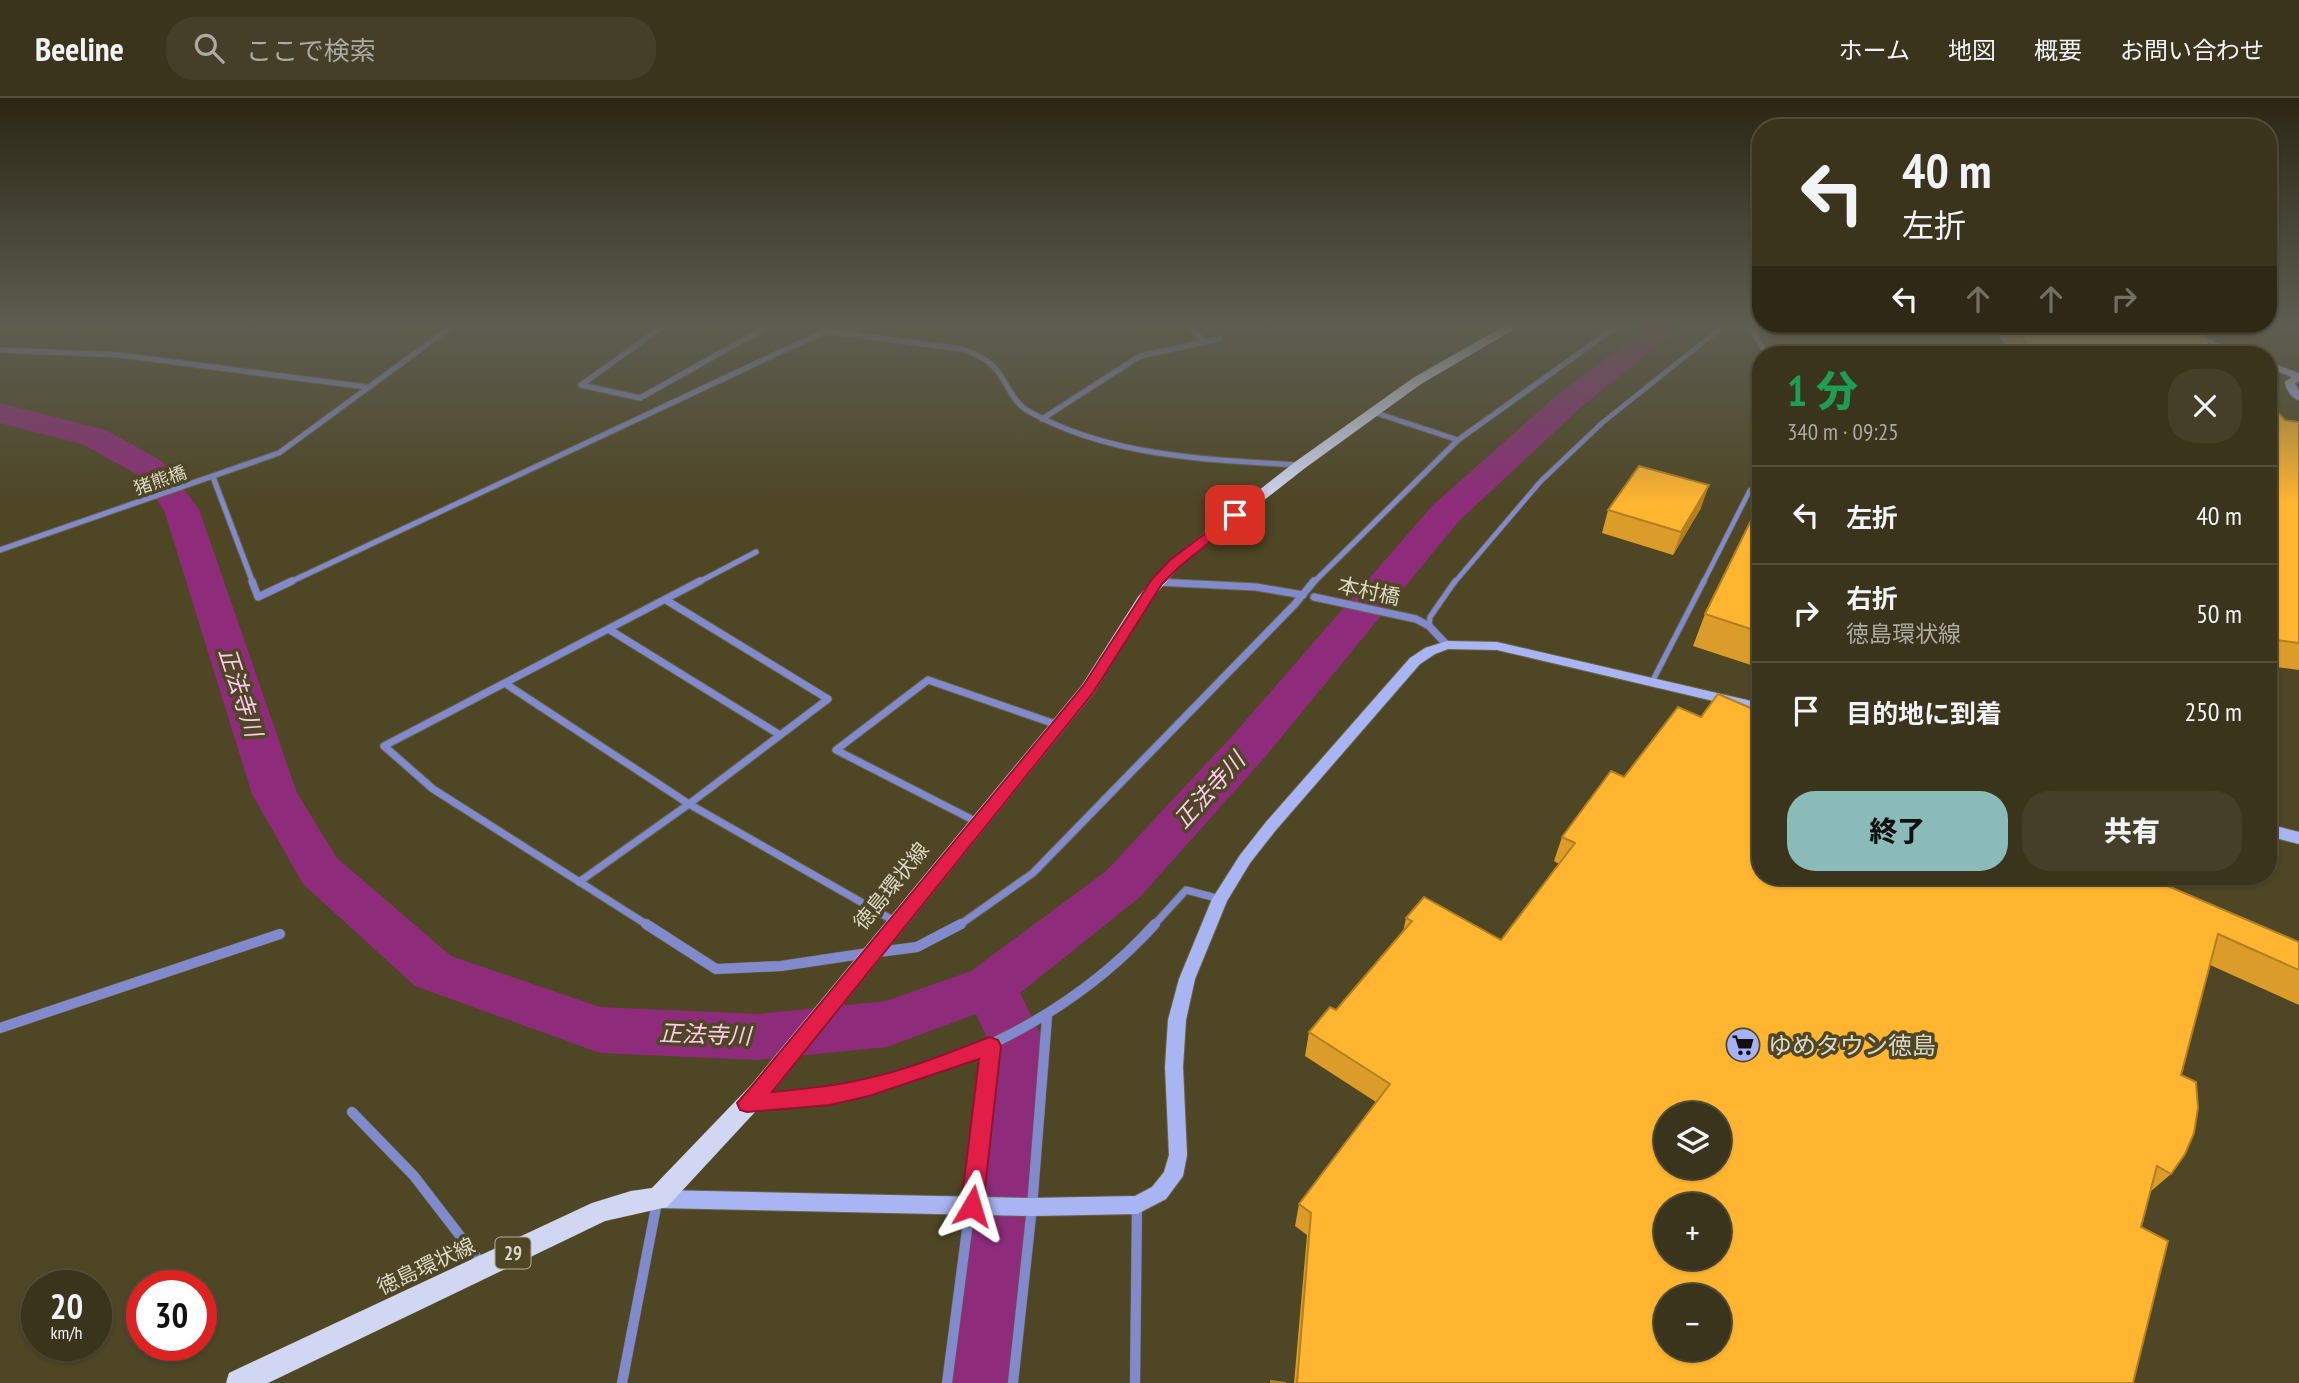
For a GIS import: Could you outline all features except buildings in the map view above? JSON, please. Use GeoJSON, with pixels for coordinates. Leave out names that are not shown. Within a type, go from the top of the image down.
{"type":"FeatureCollection","features":[{"type":"Feature","properties":{"kind":"main road","name":"徳島環状線"},"geometry":{"type":"LineString","coordinates":[[239,1383],[601,1211],[631,1202],[658,1199],[753,1098],[1088,689],[1156,582],[1194,547],[1300,465],[1414,384]]}},
{"type":"Feature","properties":{"kind":"street"},"geometry":{"type":"LineString","coordinates":[[344,384],[367,387]]}},
{"type":"Feature","properties":{"kind":"street","name":"猪熊橋"},"geometry":{"type":"LineString","coordinates":[[0,550],[213,477],[288,448],[371,384]]}},
{"type":"Feature","properties":{"kind":"street"},"geometry":{"type":"LineString","coordinates":[[582,384],[640,398],[665,384]]}},
{"type":"Feature","properties":{"kind":"street"},"geometry":{"type":"LineString","coordinates":[[213,477],[258,597],[596,441],[712,384]]}},
{"type":"Feature","properties":{"kind":"street"},"geometry":{"type":"LineString","coordinates":[[1007,384],[1020,406],[1042,419],[1084,435],[1209,459],[1300,465]]}},
{"type":"Feature","properties":{"kind":"street"},"geometry":{"type":"LineString","coordinates":[[1042,419],[1096,384]]}},
{"type":"Feature","properties":{"kind":"street"},"geometry":{"type":"LineString","coordinates":[[756,552],[384,746],[433,789],[716,969],[781,966],[917,947],[970,920],[1033,873],[1128,779],[1320,574],[1458,440],[1536,384]]}},
{"type":"Feature","properties":{"kind":"street"},"geometry":{"type":"LineString","coordinates":[[1373,412],[1458,440]]}},
{"type":"Feature","properties":{"kind":"street"},"geometry":{"type":"LineString","coordinates":[[1156,582],[1256,587],[1303,595]]}},
{"type":"Feature","properties":{"kind":"street","name":"本村橋"},"geometry":{"type":"LineString","coordinates":[[1314,597],[1416,619],[1429,626],[1447,645]]}},
{"type":"Feature","properties":{"kind":"street"},"geometry":{"type":"LineString","coordinates":[[579,882],[689,804],[828,699],[666,600]]}},
{"type":"Feature","properties":{"kind":"street"},"geometry":{"type":"LineString","coordinates":[[610,630],[780,736]]}},
{"type":"Feature","properties":{"kind":"street"},"geometry":{"type":"LineString","coordinates":[[622,1383],[658,1199],[1027,1207],[1137,1205],[1159,1193],[1173,1176],[1178,1155],[1174,1067],[1177,1020],[1187,979],[1220,899],[1245,859],[1271,826],[1415,661],[1430,651],[1447,645],[1497,646],[1752,707]]}},
{"type":"Feature","properties":{"kind":"street"},"geometry":{"type":"LineString","coordinates":[[978,822],[836,750],[928,680],[1058,725]]}},
{"type":"Feature","properties":{"kind":"street"},"geometry":{"type":"LineString","coordinates":[[506,684],[689,804],[896,922]]}},
{"type":"Feature","properties":{"kind":"street"},"geometry":{"type":"LineString","coordinates":[[2277,832],[2299,838]]}},
{"type":"Feature","properties":{"kind":"street"},"geometry":{"type":"LineString","coordinates":[[753,1098],[830,1096],[905,1077],[994,1044],[1046,1017],[1107,973],[1166,915],[1186,890],[1220,899]]}},
{"type":"Feature","properties":{"kind":"street"},"geometry":{"type":"LineString","coordinates":[[0,1028],[280,934]]}},
{"type":"Feature","properties":{"kind":"street"},"geometry":{"type":"LineString","coordinates":[[1013,1383],[1046,1017]]}},
{"type":"Feature","properties":{"kind":"street"},"geometry":{"type":"LineString","coordinates":[[947,1383],[977,1206],[994,1044]]}},
{"type":"Feature","properties":{"kind":"street"},"geometry":{"type":"LineString","coordinates":[[352,1112],[414,1176],[484,1267]]}},
{"type":"Feature","properties":{"kind":"street"},"geometry":{"type":"LineString","coordinates":[[1135,1383],[1137,1205]]}},
{"type":"Feature","properties":{"kind":"lane"},"geometry":{"type":"LineString","coordinates":[[1429,626],[1430,617],[1458,577],[1541,481],[1602,423],[1651,384]]}},
{"type":"Feature","properties":{"kind":"lane"},"geometry":{"type":"LineString","coordinates":[[1652,682],[1752,491]]}},
{"type":"Feature","properties":{"kind":"waterway","name":"正法寺川"},"geometry":{"type":"LineString","coordinates":[[990,986],[1123,884],[1249,746],[1446,513],[1591,384]]}},
{"type":"Feature","properties":{"kind":"waterway","name":"正法寺川"},"geometry":{"type":"LineString","coordinates":[[0,413],[94,437],[150,468],[181,509],[275,794],[320,871],[433,971],[600,1030],[758,1037],[887,1024],[990,986]]}},
{"type":"Feature","properties":{"kind":"waterway"},"geometry":{"type":"LineString","coordinates":[[979,1383],[1022,1053],[990,986]]}},
{"type":"Feature","properties":{"kind":"place","name":"ゆめタウン徳島"},"geometry":{"type":"Point","coordinates":[1743,1045]}},
{"type":"Feature","properties":{"kind":"route"},"geometry":{"type":"LineString","coordinates":[[972,1206],[990,1046],[869,1087],[830,1096],[747,1103],[759,1092],[1088,689],[1156,582],[1175,563],[1235,515]]}}]}
